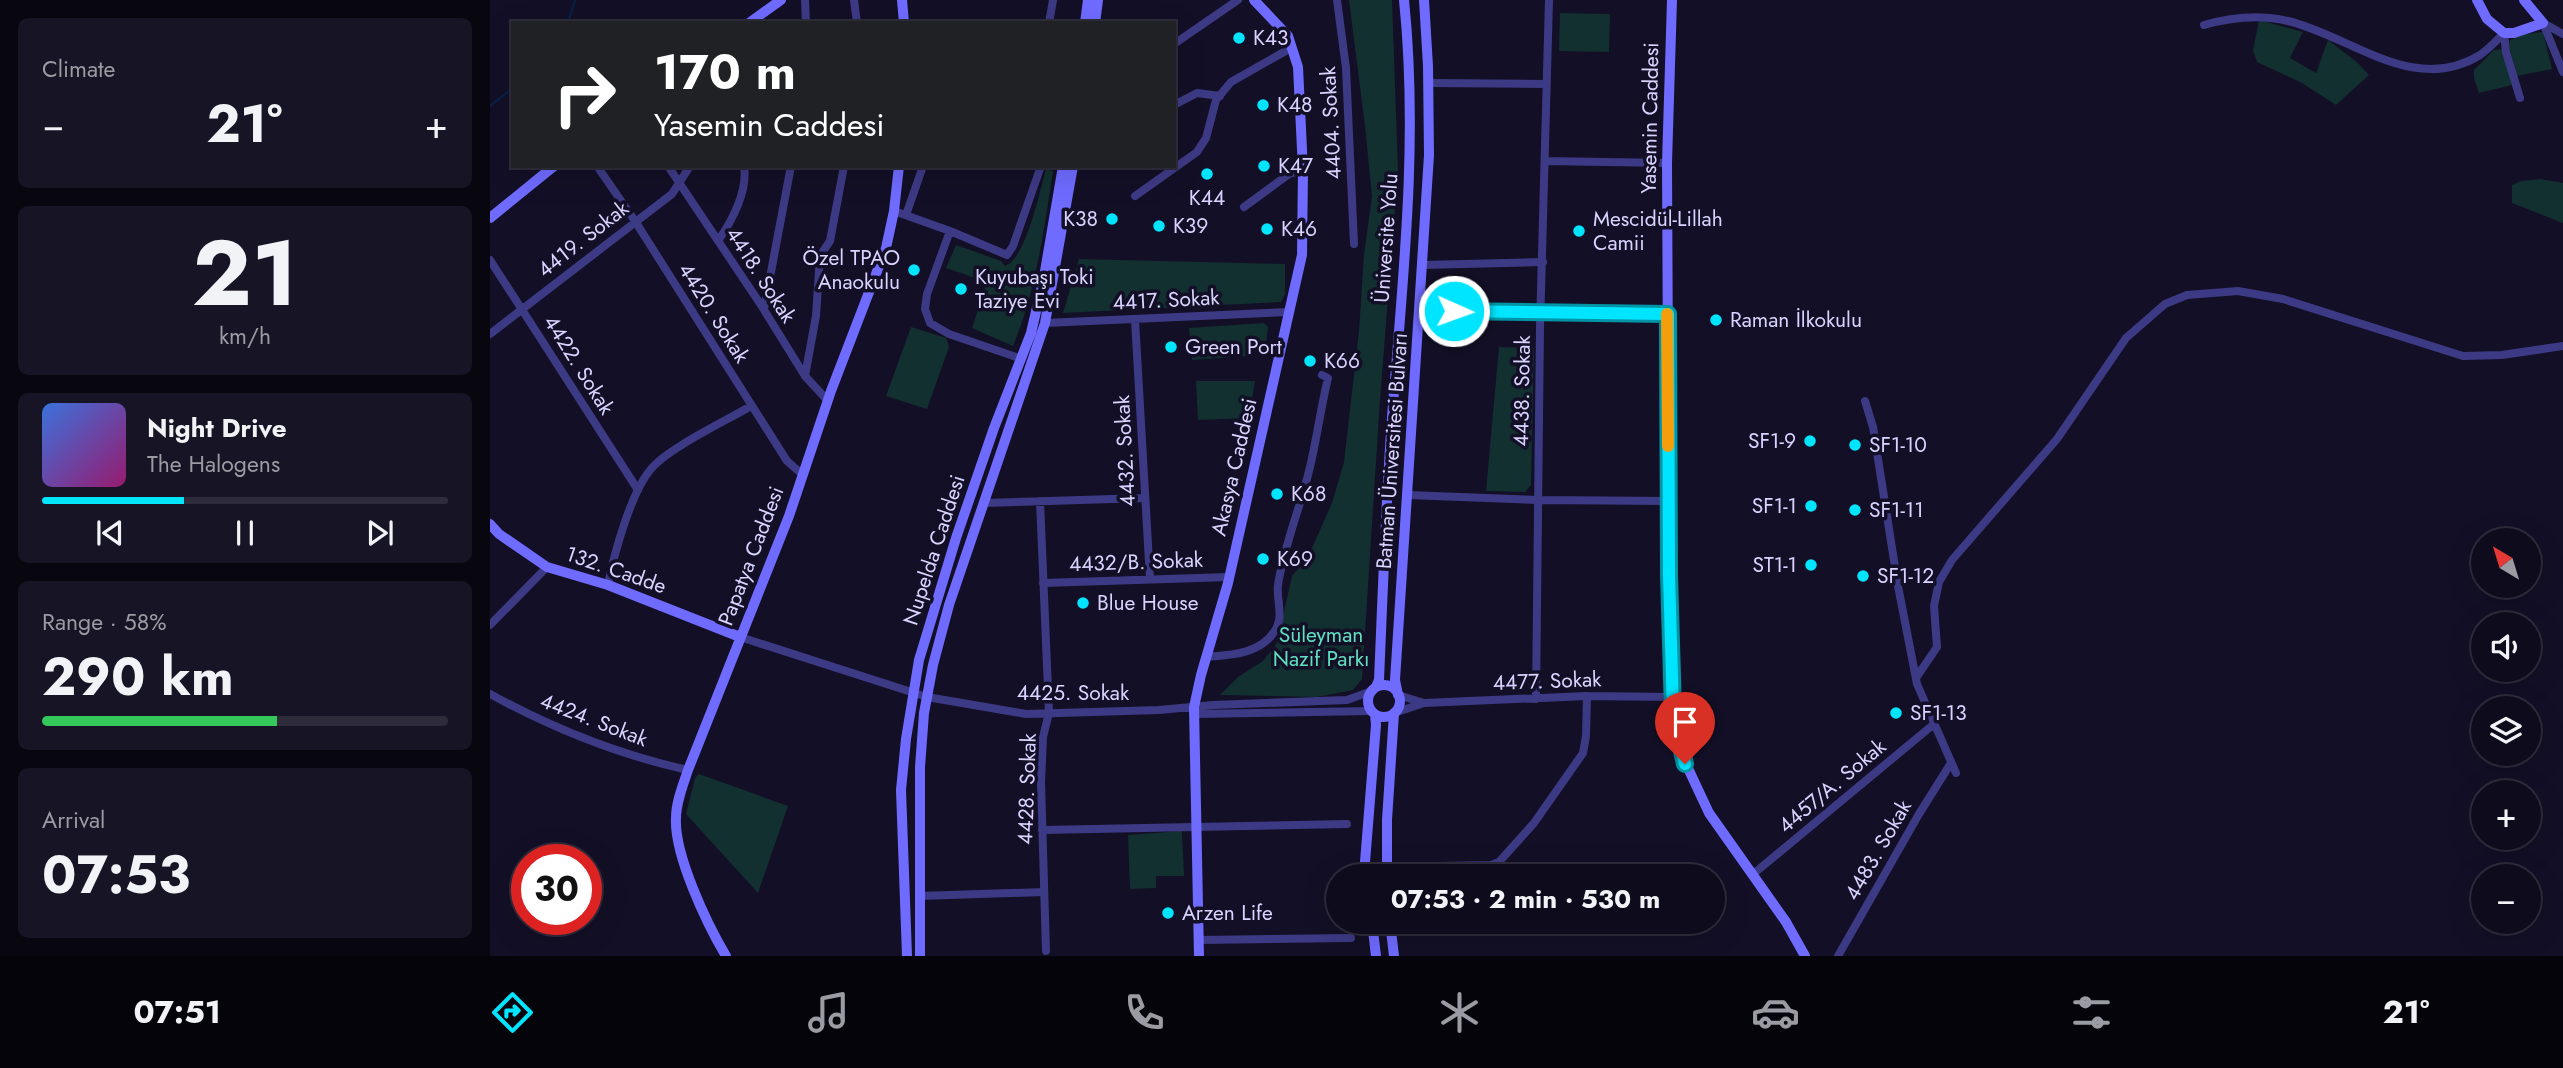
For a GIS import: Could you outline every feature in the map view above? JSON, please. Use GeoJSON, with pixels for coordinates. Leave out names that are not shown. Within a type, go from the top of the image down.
{"type":"FeatureCollection","features":[{"type":"Feature","properties":{"kind":"street"},"geometry":{"type":"LineString","coordinates":[[752,21],[780,0]]}},
{"type":"Feature","properties":{"kind":"street"},"geometry":{"type":"LineString","coordinates":[[805,0],[806,21]]}},
{"type":"Feature","properties":{"kind":"street"},"geometry":{"type":"LineString","coordinates":[[854,0],[857,21]]}},
{"type":"Feature","properties":{"kind":"street"},"geometry":{"type":"LineString","coordinates":[[902,0],[904,21]]}},
{"type":"Feature","properties":{"kind":"street"},"geometry":{"type":"LineString","coordinates":[[1049,21],[1053,0]]}},
{"type":"Feature","properties":{"kind":"street"},"geometry":{"type":"LineString","coordinates":[[1085,21],[1088,0]]}},
{"type":"Feature","properties":{"kind":"street"},"geometry":{"type":"LineString","coordinates":[[1095,21],[1098,0]]}},
{"type":"Feature","properties":{"kind":"street"},"geometry":{"type":"LineString","coordinates":[[1176,43],[1238,0]]}},
{"type":"Feature","properties":{"kind":"street","name":"Akasya Caddesi"},"geometry":{"type":"LineString","coordinates":[[1199,956],[1194,711],[1200,675],[1229,577],[1302,256],[1303,170],[1298,67],[1288,37],[1254,0]]}},
{"type":"Feature","properties":{"kind":"street","name":"4404. Sokak"},"geometry":{"type":"LineString","coordinates":[[1337,0],[1346,68],[1354,244]]}},
{"type":"Feature","properties":{"kind":"street","name":"Üniversite Yolu"},"geometry":{"type":"LineString","coordinates":[[1374,689],[1379,680],[1390,449],[1410,173],[1411,103],[1404,0]]}},
{"type":"Feature","properties":{"kind":"street","name":"Batman Üniversitesi Bulvarı"},"geometry":{"type":"LineString","coordinates":[[1398,695],[1395,680],[1430,155],[1424,0]]}},
{"type":"Feature","properties":{"kind":"street","name":"4438. Sokak"},"geometry":{"type":"LineString","coordinates":[[1536,699],[1541,312],[1549,0]]}},
{"type":"Feature","properties":{"kind":"street","name":"Yasemin Caddesi"},"geometry":{"type":"LineString","coordinates":[[1672,0],[1667,163],[1668,501],[1673,711],[1685,764],[1709,813],[1786,922],[1805,956]]}},
{"type":"Feature","properties":{"kind":"street"},"geometry":{"type":"LineString","coordinates":[[2477,0],[2487,19],[2504,33],[2514,33],[2543,23],[2563,34]]}},
{"type":"Feature","properties":{"kind":"street"},"geometry":{"type":"LineString","coordinates":[[2524,0],[2543,23],[2563,72]]}},
{"type":"Feature","properties":{"kind":"street"},"geometry":{"type":"LineString","coordinates":[[2204,26],[2222,20],[2259,16],[2289,21],[2325,33],[2376,58],[2439,70],[2467,62],[2483,53],[2504,33]]}},
{"type":"Feature","properties":{"kind":"street"},"geometry":{"type":"LineString","coordinates":[[2504,33],[2506,52],[2520,98]]}},
{"type":"Feature","properties":{"kind":"street"},"geometry":{"type":"LineString","coordinates":[[1176,167],[1197,152],[1206,138],[1216,100],[1230,82],[1292,48]]}},
{"type":"Feature","properties":{"kind":"street"},"geometry":{"type":"LineString","coordinates":[[1429,83],[1546,84]]}},
{"type":"Feature","properties":{"kind":"street"},"geometry":{"type":"LineString","coordinates":[[1176,104],[1197,93],[1220,96]]}},
{"type":"Feature","properties":{"kind":"street"},"geometry":{"type":"LineString","coordinates":[[1545,161],[1667,163]]}},
{"type":"Feature","properties":{"kind":"street"},"geometry":{"type":"LineString","coordinates":[[490,218],[552,168]]}},
{"type":"Feature","properties":{"kind":"street","name":"4420. Sokak"},"geometry":{"type":"LineString","coordinates":[[598,168],[635,220],[787,461],[803,475]]}},
{"type":"Feature","properties":{"kind":"street","name":"4418. Sokak"},"geometry":{"type":"LineString","coordinates":[[669,168],[764,309],[805,376],[828,401]]}},
{"type":"Feature","properties":{"kind":"street","name":"4419. Sokak"},"geometry":{"type":"LineString","coordinates":[[490,334],[672,194],[689,168]]}},
{"type":"Feature","properties":{"kind":"street"},"geometry":{"type":"LineString","coordinates":[[718,240],[741,196],[744,168]]}},
{"type":"Feature","properties":{"kind":"street"},"geometry":{"type":"LineString","coordinates":[[764,309],[791,168]]}},
{"type":"Feature","properties":{"kind":"street"},"geometry":{"type":"LineString","coordinates":[[805,376],[816,316],[820,256],[830,241],[845,168]]}},
{"type":"Feature","properties":{"kind":"street","name":"Papatya Caddesi"},"geometry":{"type":"LineString","coordinates":[[726,956],[696,894],[677,835],[677,808],[688,770],[789,516],[828,401],[900,213],[899,168]]}},
{"type":"Feature","properties":{"kind":"street"},"geometry":{"type":"LineString","coordinates":[[922,168],[900,213],[950,230],[1007,256],[1040,168]]}},
{"type":"Feature","properties":{"kind":"street","name":"Nupelda Caddesi"},"geometry":{"type":"LineString","coordinates":[[907,956],[901,790],[919,660],[994,428],[1031,333],[1063,168]]}},
{"type":"Feature","properties":{"kind":"street","name":"Nupelda Caddesi"},"geometry":{"type":"LineString","coordinates":[[920,956],[920,767],[933,665],[949,605],[1045,323],[1073,168]]}},
{"type":"Feature","properties":{"kind":"street"},"geometry":{"type":"LineString","coordinates":[[1135,197],[1175,168]]}},
{"type":"Feature","properties":{"kind":"street"},"geometry":{"type":"LineString","coordinates":[[1244,207],[1289,174],[1303,170]]}},
{"type":"Feature","properties":{"kind":"street"},"geometry":{"type":"LineString","coordinates":[[950,230],[927,294],[925,309],[930,323],[950,334],[1022,359]]}},
{"type":"Feature","properties":{"kind":"street","name":"4422. Sokak"},"geometry":{"type":"LineString","coordinates":[[490,260],[638,490]]}},
{"type":"Feature","properties":{"kind":"street"},"geometry":{"type":"LineString","coordinates":[[1423,265],[1543,262]]}},
{"type":"Feature","properties":{"kind":"street"},"geometry":{"type":"LineString","coordinates":[[1916,678],[1937,647],[1934,606],[1939,582],[1952,560],[2057,439],[2126,338],[2165,304],[2188,295],[2238,291],[2283,299],[2463,356],[2502,355],[2563,346]]}},
{"type":"Feature","properties":{"kind":"street"},"geometry":{"type":"LineString","coordinates":[[1421,309],[1668,314]]}},
{"type":"Feature","properties":{"kind":"street","name":"4417. Sokak"},"geometry":{"type":"LineString","coordinates":[[1045,323],[1289,312]]}},
{"type":"Feature","properties":{"kind":"street","name":"4432. Sokak"},"geometry":{"type":"LineString","coordinates":[[1135,320],[1150,579]]}},
{"type":"Feature","properties":{"kind":"street"},"geometry":{"type":"LineString","coordinates":[[1207,657],[1233,655],[1251,649],[1270,637],[1278,626],[1278,588],[1310,468],[1328,378],[1322,375]]}},
{"type":"Feature","properties":{"kind":"street"},"geometry":{"type":"LineString","coordinates":[[1865,401],[1873,427],[1898,586],[1916,678],[1956,774]]}},
{"type":"Feature","properties":{"kind":"street"},"geometry":{"type":"LineString","coordinates":[[608,585],[622,533],[638,490],[652,468],[681,447],[751,405]]}},
{"type":"Feature","properties":{"kind":"street"},"geometry":{"type":"LineString","coordinates":[[1408,495],[1668,501]]}},
{"type":"Feature","properties":{"kind":"street"},"geometry":{"type":"LineString","coordinates":[[984,503],[1145,498]]}},
{"type":"Feature","properties":{"kind":"street","name":"4428. Sokak"},"geometry":{"type":"LineString","coordinates":[[1040,501],[1049,713],[1043,737],[1042,830],[1046,951]]}},
{"type":"Feature","properties":{"kind":"street","name":"132. Cadde"},"geometry":{"type":"LineString","coordinates":[[490,524],[499,534],[547,567],[608,585],[740,638]]}},
{"type":"Feature","properties":{"kind":"street"},"geometry":{"type":"LineString","coordinates":[[490,625],[547,567]]}},
{"type":"Feature","properties":{"kind":"street","name":"4432/B. Sokak"},"geometry":{"type":"LineString","coordinates":[[1044,583],[1229,577]]}},
{"type":"Feature","properties":{"kind":"street","name":"4425. Sokak"},"geometry":{"type":"LineString","coordinates":[[740,638],[927,697],[1026,714],[1194,711],[1347,700],[1374,689]]}},
{"type":"Feature","properties":{"kind":"street"},"geometry":{"type":"LineString","coordinates":[[1365,864],[1376,725],[1368,701],[1374,689],[1391,688],[1398,695],[1424,703]]}},
{"type":"Feature","properties":{"kind":"street","name":"4424. Sokak"},"geometry":{"type":"LineString","coordinates":[[490,694],[534,718],[597,743],[688,770]]}},
{"type":"Feature","properties":{"kind":"street"},"geometry":{"type":"LineString","coordinates":[[1387,864],[1387,808],[1394,713],[1399,705],[1398,695]]}},
{"type":"Feature","properties":{"kind":"street"},"geometry":{"type":"LineString","coordinates":[[1494,864],[1499,862],[1534,823],[1583,753],[1587,696]]}},
{"type":"Feature","properties":{"kind":"street","name":"4477. Sokak"},"geometry":{"type":"LineString","coordinates":[[1424,703],[1587,696],[1672,697]]}},
{"type":"Feature","properties":{"kind":"street"},"geometry":{"type":"LineString","coordinates":[[1194,711],[1373,712],[1384,717],[1424,703]]}},
{"type":"Feature","properties":{"kind":"street","name":"4457/A. Sokak"},"geometry":{"type":"LineString","coordinates":[[1752,875],[1934,724]]}},
{"type":"Feature","properties":{"kind":"street","name":"4483. Sokak"},"geometry":{"type":"LineString","coordinates":[[1838,956],[1951,763]]}},
{"type":"Feature","properties":{"kind":"street"},"geometry":{"type":"LineString","coordinates":[[1042,830],[1347,824]]}},
{"type":"Feature","properties":{"kind":"street"},"geometry":{"type":"LineString","coordinates":[[919,896],[1044,892]]}},
{"type":"Feature","properties":{"kind":"street"},"geometry":{"type":"LineString","coordinates":[[1374,934],[1377,956]]}},
{"type":"Feature","properties":{"kind":"street"},"geometry":{"type":"LineString","coordinates":[[1391,934],[1394,956]]}},
{"type":"Feature","properties":{"kind":"street"},"geometry":{"type":"LineString","coordinates":[[1199,940],[1351,938]]}},
{"type":"Feature","properties":{"kind":"green space","name":"Süleyman Nazif Parkı"},"geometry":{"type":"Polygon","coordinates":[[[1349,0],[1392,0],[1398,171],[1362,679],[1353,690],[1317,697],[1220,695],[1238,677],[1263,661],[1277,643],[1292,576],[1308,557],[1332,503],[1344,462],[1372,196],[1349,0]]]}},
{"type":"Feature","properties":{"kind":"green space"},"geometry":{"type":"Polygon","coordinates":[[[1560,13],[1610,14],[1609,52],[1559,51],[1560,13]]]}},
{"type":"Feature","properties":{"kind":"green space"},"geometry":{"type":"Polygon","coordinates":[[[2259,20],[2303,32],[2290,58],[2316,73],[2328,40],[2369,75],[2336,105],[2302,83],[2257,62],[2253,50],[2259,20]]]}},
{"type":"Feature","properties":{"kind":"green space"},"geometry":{"type":"Polygon","coordinates":[[[2543,32],[2552,69],[2517,76],[2509,46],[2510,40],[2543,32]]]}},
{"type":"Feature","properties":{"kind":"green space"},"geometry":{"type":"Polygon","coordinates":[[[2503,49],[2512,85],[2479,93],[2474,70],[2494,50],[2503,49]]]}},
{"type":"Feature","properties":{"kind":"green space"},"geometry":{"type":"Polygon","coordinates":[[[1046,169],[1053,171],[1042,238],[1028,304],[1013,346],[972,328],[987,282],[946,268],[956,245],[1001,261],[1005,266],[1013,261],[1026,238],[1046,169]]]}},
{"type":"Feature","properties":{"kind":"green space"},"geometry":{"type":"Polygon","coordinates":[[[2541,179],[2563,183],[2563,223],[2512,203],[2512,185],[2541,179]]]}},
{"type":"Feature","properties":{"kind":"green space"},"geometry":{"type":"Polygon","coordinates":[[[1079,259],[1285,264],[1285,294],[1281,302],[1063,313],[1079,259]]]}},
{"type":"Feature","properties":{"kind":"green space"},"geometry":{"type":"Polygon","coordinates":[[[1264,323],[1268,327],[1265,351],[1247,350],[1247,356],[1192,360],[1189,328],[1264,323]]]}},
{"type":"Feature","properties":{"kind":"green space"},"geometry":{"type":"Polygon","coordinates":[[[911,327],[946,338],[949,347],[927,409],[886,396],[911,327]]]}},
{"type":"Feature","properties":{"kind":"green space"},"geometry":{"type":"Polygon","coordinates":[[[1499,347],[1534,348],[1531,485],[1525,492],[1486,491],[1499,347]]]}},
{"type":"Feature","properties":{"kind":"green space"},"geometry":{"type":"Polygon","coordinates":[[[1196,381],[1255,381],[1249,418],[1198,420],[1196,381]]]}},
{"type":"Feature","properties":{"kind":"green space"},"geometry":{"type":"Polygon","coordinates":[[[699,774],[788,806],[758,893],[686,814],[695,778],[699,774]]]}},
{"type":"Feature","properties":{"kind":"green space"},"geometry":{"type":"Polygon","coordinates":[[[1182,831],[1184,876],[1156,876],[1156,888],[1130,889],[1128,835],[1182,831]]]}},
{"type":"Feature","properties":{"kind":"waterway"},"geometry":{"type":"LineString","coordinates":[[569,21],[575,0]]}},
{"type":"Feature","properties":{"kind":"waterway"},"geometry":{"type":"LineString","coordinates":[[490,106],[511,90]]}},
{"type":"Feature","properties":{"kind":"slow traffic"},"geometry":{"type":"LineString","coordinates":[[1667,314],[1668,446]]}},
{"type":"Feature","properties":{"kind":"place","name":"K43"},"geometry":{"type":"Point","coordinates":[1239,38]}},
{"type":"Feature","properties":{"kind":"place","name":"K48"},"geometry":{"type":"Point","coordinates":[1263,105]}},
{"type":"Feature","properties":{"kind":"place","name":"K47"},"geometry":{"type":"Point","coordinates":[1264,166]}},
{"type":"Feature","properties":{"kind":"place","name":"K44"},"geometry":{"type":"Point","coordinates":[1207,174]}},
{"type":"Feature","properties":{"kind":"place","name":"K38"},"geometry":{"type":"Point","coordinates":[1112,219]}},
{"type":"Feature","properties":{"kind":"place","name":"K39"},"geometry":{"type":"Point","coordinates":[1159,226]}},
{"type":"Feature","properties":{"kind":"place","name":"K46"},"geometry":{"type":"Point","coordinates":[1267,229]}},
{"type":"Feature","properties":{"kind":"place","name":"Mescidül-Lillah Camii"},"geometry":{"type":"Point","coordinates":[1579,231]}},
{"type":"Feature","properties":{"kind":"place","name":"Özel TPAO Anaokulu"},"geometry":{"type":"Point","coordinates":[914,270]}},
{"type":"Feature","properties":{"kind":"place","name":"Kuyubaşı Toki Taziye Evi"},"geometry":{"type":"Point","coordinates":[961,289]}},
{"type":"Feature","properties":{"kind":"place","name":"Raman İlkokulu"},"geometry":{"type":"Point","coordinates":[1716,320]}},
{"type":"Feature","properties":{"kind":"place","name":"Green Port"},"geometry":{"type":"Point","coordinates":[1171,347]}},
{"type":"Feature","properties":{"kind":"place","name":"K66"},"geometry":{"type":"Point","coordinates":[1310,361]}},
{"type":"Feature","properties":{"kind":"place","name":"SF1-9"},"geometry":{"type":"Point","coordinates":[1810,441]}},
{"type":"Feature","properties":{"kind":"place","name":"SF1-10"},"geometry":{"type":"Point","coordinates":[1855,445]}},
{"type":"Feature","properties":{"kind":"place","name":"K68"},"geometry":{"type":"Point","coordinates":[1277,494]}},
{"type":"Feature","properties":{"kind":"place","name":"SF1-1"},"geometry":{"type":"Point","coordinates":[1811,506]}},
{"type":"Feature","properties":{"kind":"place","name":"SF1-11"},"geometry":{"type":"Point","coordinates":[1855,510]}},
{"type":"Feature","properties":{"kind":"place","name":"K69"},"geometry":{"type":"Point","coordinates":[1263,559]}},
{"type":"Feature","properties":{"kind":"place","name":"ST1-1"},"geometry":{"type":"Point","coordinates":[1811,565]}},
{"type":"Feature","properties":{"kind":"place","name":"SF1-12"},"geometry":{"type":"Point","coordinates":[1863,576]}},
{"type":"Feature","properties":{"kind":"place","name":"Blue House"},"geometry":{"type":"Point","coordinates":[1083,603]}},
{"type":"Feature","properties":{"kind":"place","name":"SF1-13"},"geometry":{"type":"Point","coordinates":[1896,713]}},
{"type":"Feature","properties":{"kind":"place","name":"Arzen Life"},"geometry":{"type":"Point","coordinates":[1168,913]}},
{"type":"Feature","properties":{"kind":"route"},"geometry":{"type":"LineString","coordinates":[[1454,311],[1668,314],[1669,575],[1673,711],[1685,764]]}}]}
